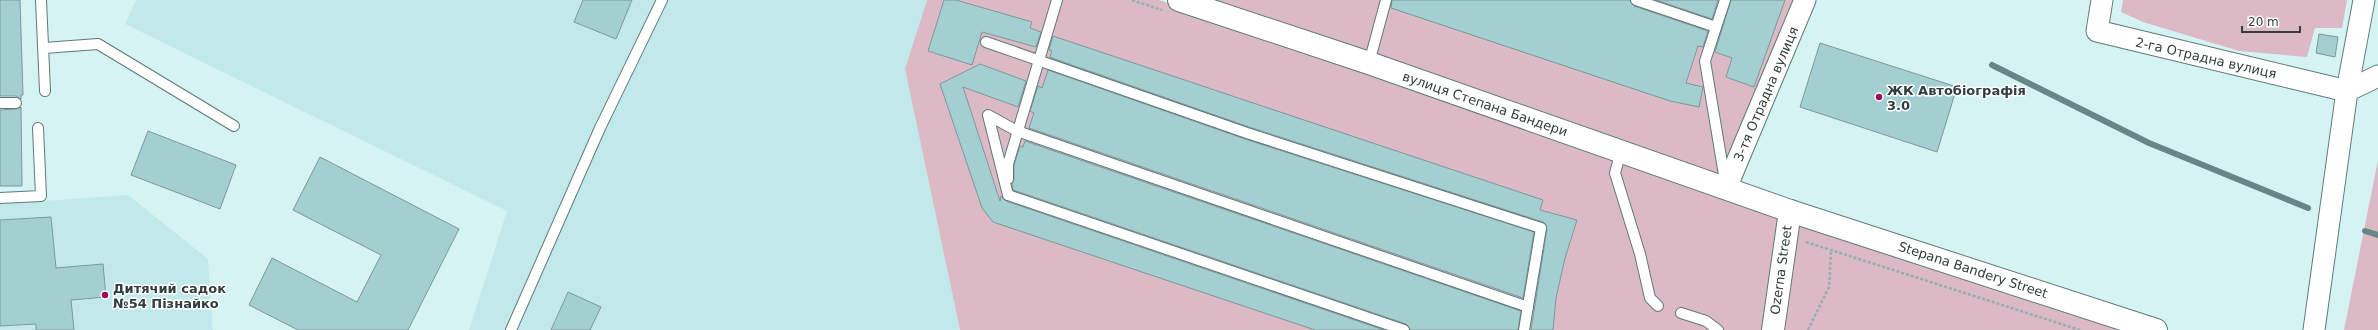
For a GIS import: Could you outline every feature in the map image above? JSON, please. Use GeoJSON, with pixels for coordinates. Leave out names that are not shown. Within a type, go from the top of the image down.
{"type":"FeatureCollection","features":[{"type":"Feature","properties":{"kind":"main road","name":"вулиця Степана Бандери"},"geometry":{"type":"LineString","coordinates":[[1171,5],[1369,63],[1790,210]]}},
{"type":"Feature","properties":{"kind":"main road","name":"Ozerna Street"},"geometry":{"type":"LineString","coordinates":[[1773,330],[1790,210]]}},
{"type":"Feature","properties":{"kind":"main road","name":"Stepana Bandery Street"},"geometry":{"type":"LineString","coordinates":[[1790,210],[2156,330]]}},
{"type":"Feature","properties":{"kind":"street","name":"3-тя Отрадна вулиця"},"geometry":{"type":"LineString","coordinates":[[1726,188],[1805,0]]}},
{"type":"Feature","properties":{"kind":"street","name":"2-га Отрадна вулиця"},"geometry":{"type":"LineString","coordinates":[[2102,0],[2097,31],[2347,91]]}},
{"type":"Feature","properties":{"kind":"street"},"geometry":{"type":"LineString","coordinates":[[2314,330],[2347,91],[2364,0]]}},
{"type":"Feature","properties":{"kind":"street"},"geometry":{"type":"LineString","coordinates":[[2347,91],[2378,76]]}},
{"type":"Feature","properties":{"kind":"lane"},"geometry":{"type":"LineString","coordinates":[[41,0],[45,91]]}},
{"type":"Feature","properties":{"kind":"lane"},"geometry":{"type":"LineString","coordinates":[[511,330],[600,128],[662,0]]}},
{"type":"Feature","properties":{"kind":"lane"},"geometry":{"type":"LineString","coordinates":[[1008,195],[1008,164],[1057,0]]}},
{"type":"Feature","properties":{"kind":"lane"},"geometry":{"type":"LineString","coordinates":[[1369,63],[1386,0]]}},
{"type":"Feature","properties":{"kind":"lane"},"geometry":{"type":"LineString","coordinates":[[1636,0],[1716,27]]}},
{"type":"Feature","properties":{"kind":"lane"},"geometry":{"type":"LineString","coordinates":[[1725,0],[1704,60],[1726,188]]}},
{"type":"Feature","properties":{"kind":"lane"},"geometry":{"type":"LineString","coordinates":[[986,42],[1247,133],[1541,228],[1524,330]]}},
{"type":"Feature","properties":{"kind":"lane"},"geometry":{"type":"LineString","coordinates":[[44,48],[98,44],[234,126]]}},
{"type":"Feature","properties":{"kind":"lane"},"geometry":{"type":"LineString","coordinates":[[0,103],[16,102]]}},
{"type":"Feature","properties":{"kind":"lane"},"geometry":{"type":"LineString","coordinates":[[1008,195],[988,115],[1017,131],[1528,307]]}},
{"type":"Feature","properties":{"kind":"lane"},"geometry":{"type":"LineString","coordinates":[[0,198],[41,196],[38,128]]}},
{"type":"Feature","properties":{"kind":"lane"},"geometry":{"type":"LineString","coordinates":[[1621,151],[1615,174],[1640,254],[1650,298],[1658,306]]}},
{"type":"Feature","properties":{"kind":"lane"},"geometry":{"type":"LineString","coordinates":[[1008,195],[1404,330]]}},
{"type":"Feature","properties":{"kind":"lane"},"geometry":{"type":"LineString","coordinates":[[1681,312],[1706,321],[1718,330]]}},
{"type":"Feature","properties":{"kind":"path"},"geometry":{"type":"LineString","coordinates":[[1132,0],[1171,5]]}},
{"type":"Feature","properties":{"kind":"path"},"geometry":{"type":"LineString","coordinates":[[1786,234],[1831,251],[2080,330]]}},
{"type":"Feature","properties":{"kind":"path"},"geometry":{"type":"LineString","coordinates":[[1808,330],[1829,287],[1831,251]]}},
{"type":"Feature","properties":{"kind":"shaded area"},"geometry":{"type":"Polygon","coordinates":[[[136,0],[927,0],[905,69],[960,330],[469,330],[507,211],[125,24],[136,0]]]}},
{"type":"Feature","properties":{"kind":"shaded area"},"geometry":{"type":"Polygon","coordinates":[[[927,0],[1159,0],[1780,216],[1764,330],[960,330],[905,69],[927,0]]]}},
{"type":"Feature","properties":{"kind":"shaded area"},"geometry":{"type":"Polygon","coordinates":[[[1208,0],[1794,0],[1723,178],[1208,0]]]}},
{"type":"Feature","properties":{"kind":"shaded area"},"geometry":{"type":"Polygon","coordinates":[[[2123,0],[2347,0],[2342,28],[2315,28],[2307,57],[2239,51],[2143,22],[2121,12],[2123,0]]]}},
{"type":"Feature","properties":{"kind":"shaded area"},"geometry":{"type":"Polygon","coordinates":[[[2378,160],[2378,330],[2344,330],[2378,160]]]}},
{"type":"Feature","properties":{"kind":"shaded area","name":"Дитячий садок №54 Пізнайко"},"geometry":{"type":"Polygon","coordinates":[[[128,195],[208,259],[213,330],[0,330],[0,204],[128,195]]]}},
{"type":"Feature","properties":{"kind":"shaded area"},"geometry":{"type":"Polygon","coordinates":[[[1797,222],[2127,330],[1782,330],[1797,222]]]}},
{"type":"Feature","properties":{"kind":"building"},"geometry":{"type":"Polygon","coordinates":[[[0,0],[20,0],[23,95],[21,95],[21,99],[16,96],[0,96],[0,0]]]}},
{"type":"Feature","properties":{"kind":"building"},"geometry":{"type":"Polygon","coordinates":[[[583,0],[632,0],[616,39],[574,22],[583,0]]]}},
{"type":"Feature","properties":{"kind":"building"},"geometry":{"type":"Polygon","coordinates":[[[944,0],[956,0],[1032,22],[1030,28],[1041,32],[1036,47],[982,32],[972,65],[928,51],[944,0]]]}},
{"type":"Feature","properties":{"kind":"building"},"geometry":{"type":"Polygon","coordinates":[[[1392,0],[1630,0],[1634,6],[1708,31],[1703,47],[1698,46],[1686,83],[1703,87],[1699,107],[1670,101],[1391,8],[1392,0]]]}},
{"type":"Feature","properties":{"kind":"building"},"geometry":{"type":"Polygon","coordinates":[[[1656,0],[1718,0],[1712,19],[1656,0]]]}},
{"type":"Feature","properties":{"kind":"building"},"geometry":{"type":"Polygon","coordinates":[[[1731,0],[1785,0],[1754,87],[1726,77],[1732,58],[1715,52],[1731,0]]]}},
{"type":"Feature","properties":{"kind":"building"},"geometry":{"type":"Polygon","coordinates":[[[2319,34],[2338,37],[2335,57],[2316,53],[2319,34]]]}},
{"type":"Feature","properties":{"kind":"building"},"geometry":{"type":"Polygon","coordinates":[[[1053,36],[1543,200],[1540,210],[1577,220],[1565,258],[1556,298],[1553,330],[1531,330],[1547,229],[1543,222],[1249,127],[1052,58],[1050,57],[1052,51],[1049,50],[1053,36]]]}},
{"type":"Feature","properties":{"kind":"building","name":"ЖК Автобіографія 3.0"},"geometry":{"type":"Polygon","coordinates":[[[1820,43],[1957,87],[1937,152],[1800,107],[1820,43]]]}},
{"type":"Feature","properties":{"kind":"building"},"geometry":{"type":"Polygon","coordinates":[[[980,64],[1026,81],[1018,107],[963,87],[1000,201],[1001,196],[1006,201],[1384,330],[1315,330],[993,222],[982,208],[940,84],[980,64]]]}},
{"type":"Feature","properties":{"kind":"building"},"geometry":{"type":"Polygon","coordinates":[[[1048,70],[1245,139],[1534,232],[1523,298],[1029,128],[1034,113],[1030,111],[1038,86],[1042,88],[1048,70]]]}},
{"type":"Feature","properties":{"kind":"building"},"geometry":{"type":"Polygon","coordinates":[[[21,107],[22,186],[0,186],[0,110],[16,109],[21,107]]]}},
{"type":"Feature","properties":{"kind":"building"},"geometry":{"type":"Polygon","coordinates":[[[148,131],[236,165],[220,209],[131,175],[148,131]]]}},
{"type":"Feature","properties":{"kind":"building"},"geometry":{"type":"Polygon","coordinates":[[[1025,141],[1521,311],[1518,330],[1410,330],[1406,324],[1013,190],[1012,184],[1014,179],[1014,165],[1020,146],[1023,147],[1025,141]]]}},
{"type":"Feature","properties":{"kind":"building"},"geometry":{"type":"Polygon","coordinates":[[[320,157],[459,229],[408,330],[298,330],[249,305],[272,258],[357,302],[381,255],[293,210],[320,157]]]}},
{"type":"Feature","properties":{"kind":"building"},"geometry":{"type":"Polygon","coordinates":[[[51,217],[56,268],[103,264],[106,297],[71,300],[74,330],[36,330],[36,324],[0,326],[0,220],[51,217]]]}},
{"type":"Feature","properties":{"kind":"building"},"geometry":{"type":"Polygon","coordinates":[[[568,292],[601,307],[590,330],[551,330],[568,292]]]}},
{"type":"Feature","properties":{"kind":"waterway"},"geometry":{"type":"LineString","coordinates":[[1992,65],[2149,143],[2308,208]]}},
{"type":"Feature","properties":{"kind":"waterway"},"geometry":{"type":"LineString","coordinates":[[2365,231],[2378,235]]}},
{"type":"Feature","properties":{"kind":"place","name":"ЖК Автобіографія 3.0"},"geometry":{"type":"Point","coordinates":[1879,97]}},
{"type":"Feature","properties":{"kind":"place","name":"Дитячий садок №54 Пізнайко"},"geometry":{"type":"Point","coordinates":[105,295]}}]}
